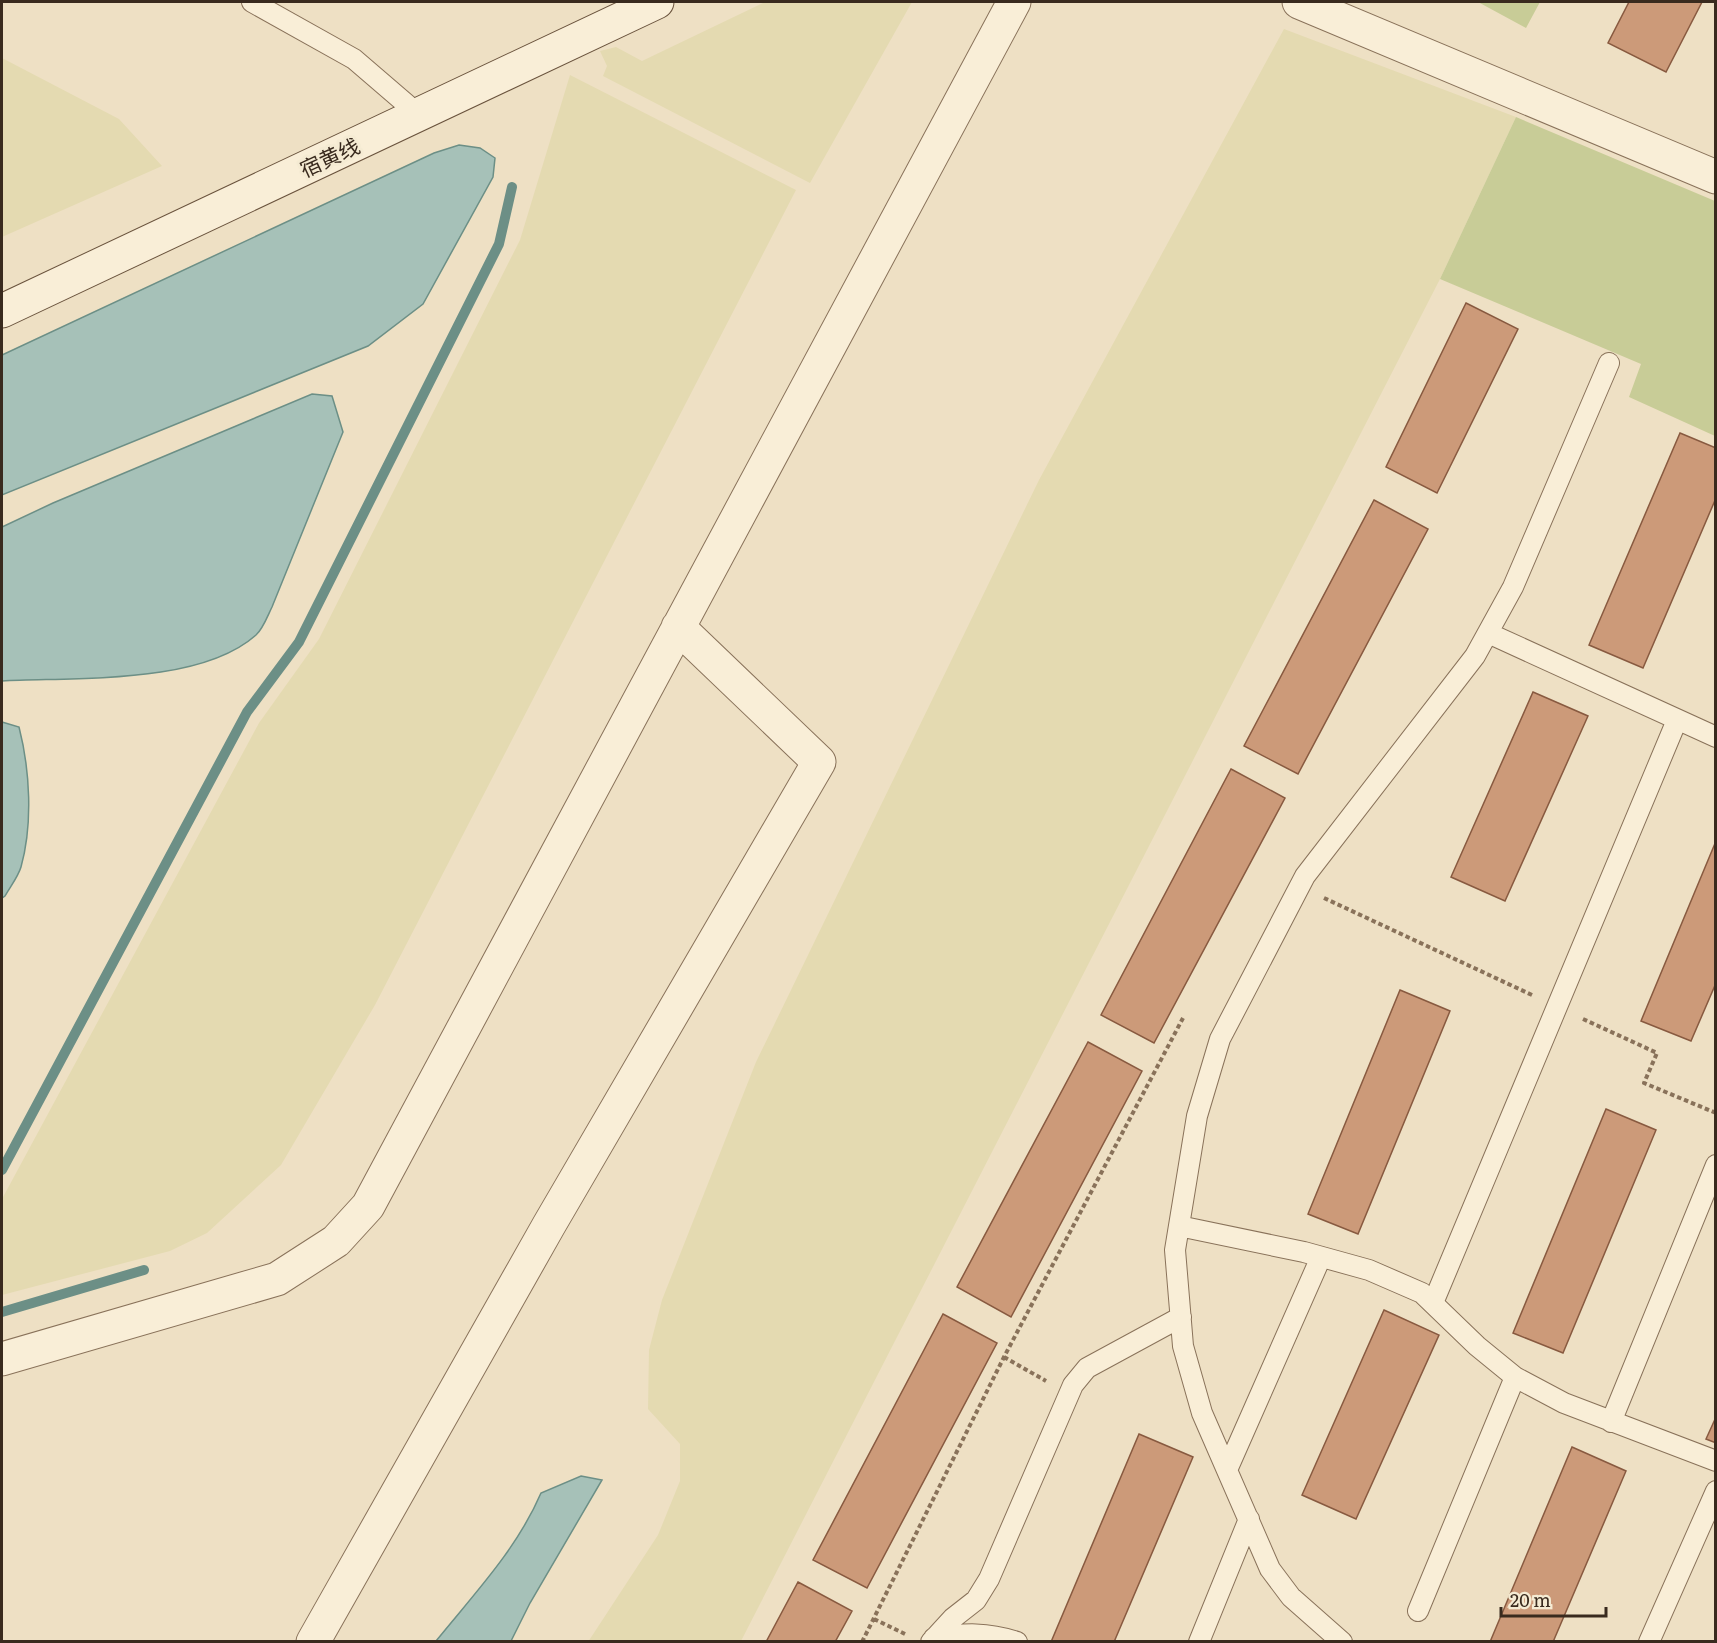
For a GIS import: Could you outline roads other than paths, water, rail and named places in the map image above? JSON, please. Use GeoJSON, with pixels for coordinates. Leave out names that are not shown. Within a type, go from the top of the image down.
{"type":"FeatureCollection","features":[{"type":"Feature","properties":{"kind":"street","name":"宿黄线"},"geometry":{"type":"LineString","coordinates":[[2,311],[657,2]]}},
{"type":"Feature","properties":{"kind":"street"},"geometry":{"type":"LineString","coordinates":[[2,1359],[277,1279],[336,1241],[368,1206],[1014,2]]}},
{"type":"Feature","properties":{"kind":"street"},"geometry":{"type":"LineString","coordinates":[[1299,2],[1716,177]]}},
{"type":"Feature","properties":{"kind":"street"},"geometry":{"type":"LineString","coordinates":[[313,1641],[549,1225],[819,762],[678,627]]}},
{"type":"Feature","properties":{"kind":"lane"},"geometry":{"type":"LineString","coordinates":[[252,2],[354,58],[418,114]]}},
{"type":"Feature","properties":{"kind":"lane"},"geometry":{"type":"LineString","coordinates":[[1342,1641],[1291,1597],[1270,1569],[1202,1413],[1183,1346],[1175,1250],[1197,1116],[1220,1039],[1299,886],[1475,656],[1488,633],[1513,587],[1609,363]]}},
{"type":"Feature","properties":{"kind":"lane"},"geometry":{"type":"LineString","coordinates":[[1488,633],[1677,720],[1713,729]]}},
{"type":"Feature","properties":{"kind":"lane"},"geometry":{"type":"LineString","coordinates":[[1433,1303],[1677,720]]}},
{"type":"Feature","properties":{"kind":"lane"},"geometry":{"type":"LineString","coordinates":[[1611,1422],[1716,1165]]}},
{"type":"Feature","properties":{"kind":"lane"},"geometry":{"type":"LineString","coordinates":[[1179,1226],[1321,1257],[1369,1270],[1422,1293],[1477,1346],[1515,1377],[1564,1403],[1716,1461]]}},
{"type":"Feature","properties":{"kind":"lane"},"geometry":{"type":"LineString","coordinates":[[1227,1470],[1321,1257]]}},
{"type":"Feature","properties":{"kind":"lane"},"geometry":{"type":"LineString","coordinates":[[932,1640],[953,1618],[976,1600],[989,1579],[1073,1385],[1087,1368],[1181,1317]]}},
{"type":"Feature","properties":{"kind":"lane"},"geometry":{"type":"LineString","coordinates":[[1418,1611],[1515,1377]]}},
{"type":"Feature","properties":{"kind":"lane"},"geometry":{"type":"LineString","coordinates":[[1649,1641],[1716,1491]]}},
{"type":"Feature","properties":{"kind":"lane"},"geometry":{"type":"LineString","coordinates":[[1199,1641],[1249,1519]]}},
{"type":"Feature","properties":{"kind":"lane"},"geometry":{"type":"LineString","coordinates":[[932,1640],[966,1632],[994,1634],[1017,1641]]}},
{"type":"Feature","properties":{"kind":"water"},"geometry":{"type":"Polygon","coordinates":[[[459,145],[480,148],[495,158],[493,177],[423,304],[368,346],[2,495],[2,355],[434,153],[459,145]]]}},
{"type":"Feature","properties":{"kind":"water"},"geometry":{"type":"Polygon","coordinates":[[[312,394],[332,396],[343,432],[272,607],[256,635],[232,651],[203,663],[170,670],[100,678],[2,681],[2,527],[53,503],[312,394]]]}},
{"type":"Feature","properties":{"kind":"water"},"geometry":{"type":"Polygon","coordinates":[[[2,722],[19,727],[26,761],[29,815],[21,867],[14,882],[2,898],[2,722]]]}},
{"type":"Feature","properties":{"kind":"water"},"geometry":{"type":"Polygon","coordinates":[[[581,1476],[602,1480],[530,1603],[511,1641],[436,1641],[507,1552],[531,1514],[541,1493],[581,1476]]]}},
{"type":"Feature","properties":{"kind":"waterway"},"geometry":{"type":"LineString","coordinates":[[2,1170],[247,712],[299,642],[499,244],[512,187]]}},
{"type":"Feature","properties":{"kind":"waterway"},"geometry":{"type":"LineString","coordinates":[[2,1312],[144,1270]]}}]}
